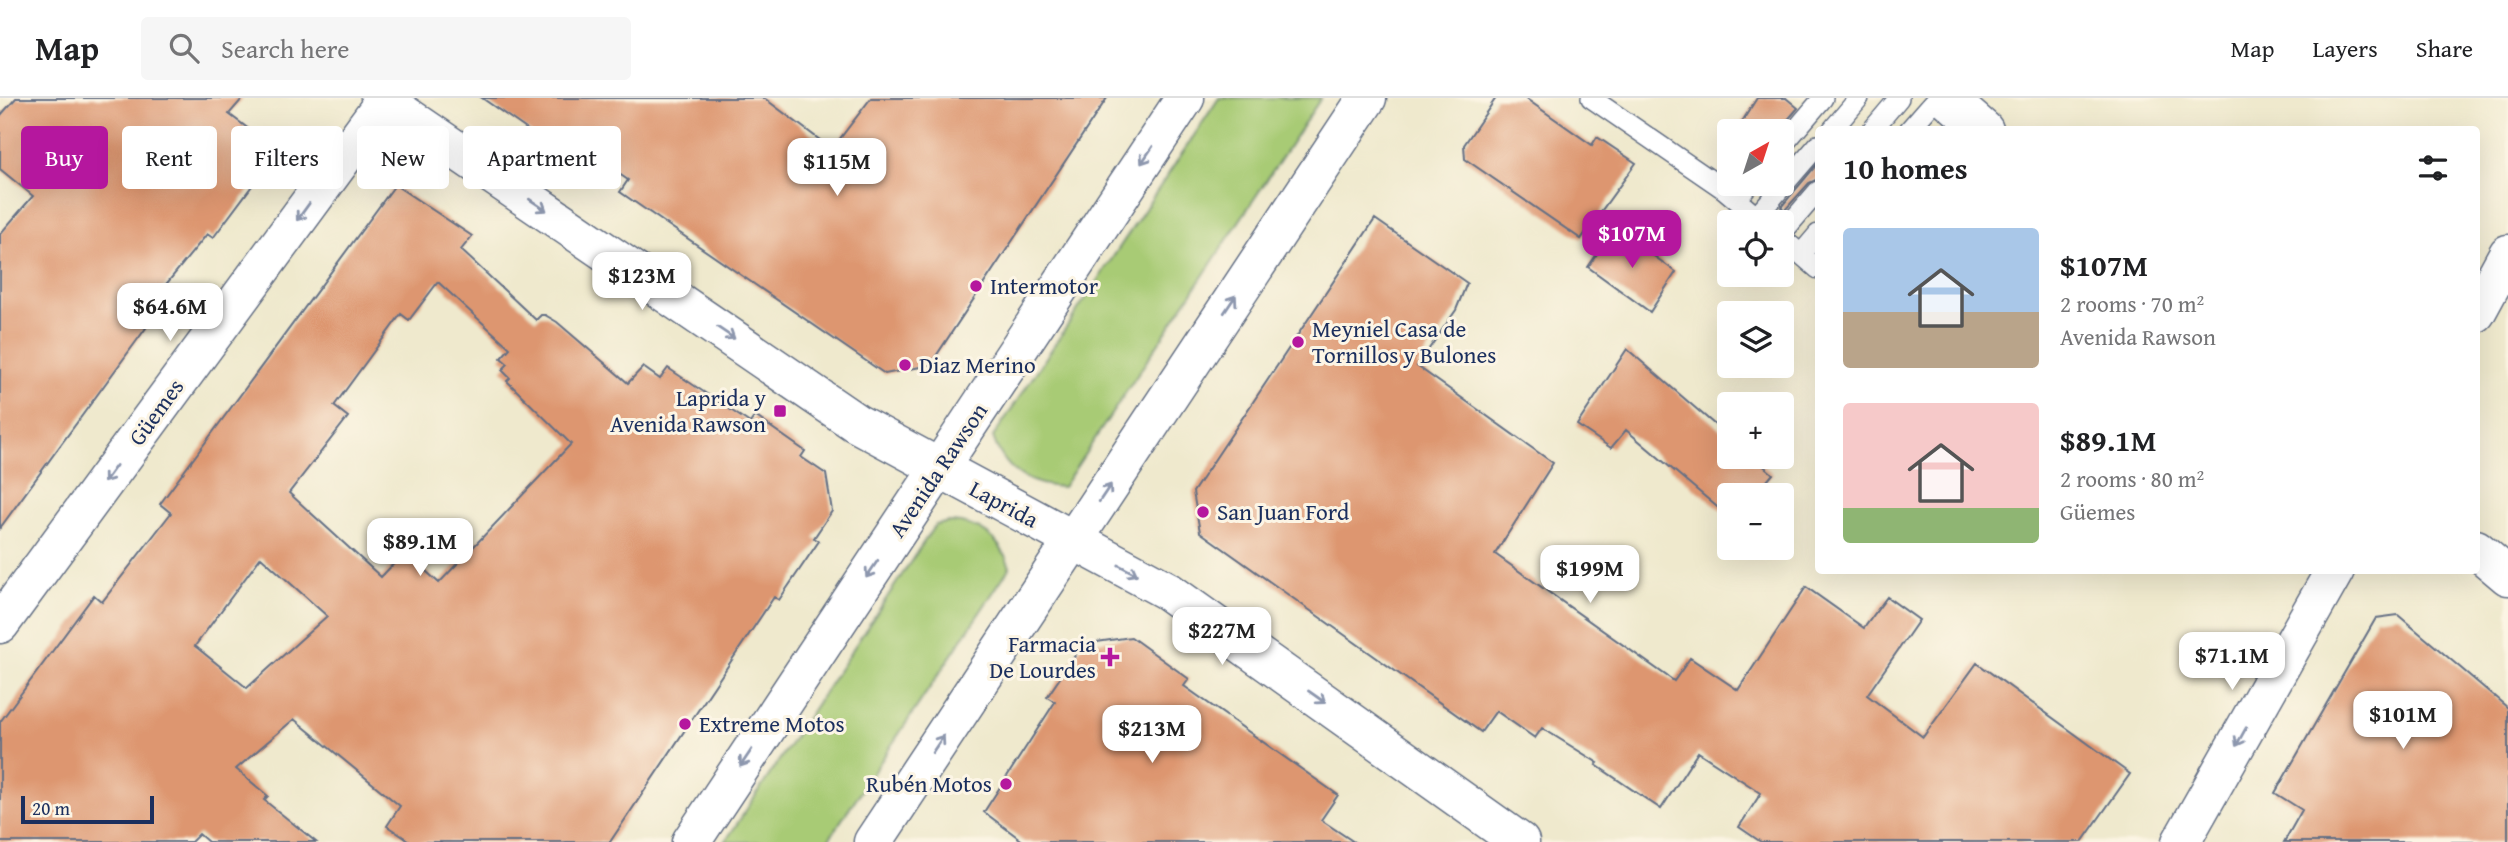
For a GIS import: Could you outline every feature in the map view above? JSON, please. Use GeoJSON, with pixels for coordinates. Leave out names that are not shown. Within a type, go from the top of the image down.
{"type":"FeatureCollection","features":[{"type":"Feature","properties":{"kind":"street","name":"Avenida Rawson"},"geometry":{"type":"LineString","coordinates":[[691,842],[1185,98]]}},
{"type":"Feature","properties":{"kind":"street"},"geometry":{"type":"LineString","coordinates":[[873,842],[1367,98]]}},
{"type":"Feature","properties":{"kind":"street","name":"Laprida"},"geometry":{"type":"LineString","coordinates":[[384,99],[856,423],[1166,590],[1520,842]]}},
{"type":"Feature","properties":{"kind":"street","name":"Güemes"},"geometry":{"type":"LineString","coordinates":[[0,624],[384,99]]}},
{"type":"Feature","properties":{"kind":"street"},"geometry":{"type":"LineString","coordinates":[[2480,306],[2508,254]]}},
{"type":"Feature","properties":{"kind":"street"},"geometry":{"type":"LineString","coordinates":[[2480,552],[2508,576]]}},
{"type":"Feature","properties":{"kind":"street"},"geometry":{"type":"LineString","coordinates":[[2181,842],[2333,574]]}},
{"type":"Feature","properties":{"kind":"lane"},"geometry":{"type":"LineString","coordinates":[[1591,98],[1748,210]]}},
{"type":"Feature","properties":{"kind":"lane"},"geometry":{"type":"LineString","coordinates":[[1794,132],[1823,98]]}},
{"type":"Feature","properties":{"kind":"lane"},"geometry":{"type":"LineString","coordinates":[[1835,126],[1859,98]]}},
{"type":"Feature","properties":{"kind":"lane"},"geometry":{"type":"LineString","coordinates":[[1874,126],[1899,98]]}},
{"type":"Feature","properties":{"kind":"lane"},"geometry":{"type":"LineString","coordinates":[[1927,126],[1963,118]]}},
{"type":"Feature","properties":{"kind":"lane"},"geometry":{"type":"LineString","coordinates":[[1766,210],[1815,149]]}},
{"type":"Feature","properties":{"kind":"lane"},"geometry":{"type":"LineString","coordinates":[[1794,220],[1815,195]]}},
{"type":"Feature","properties":{"kind":"lane"},"geometry":{"type":"LineString","coordinates":[[1735,199],[1738,196]]}},
{"type":"Feature","properties":{"kind":"lane"},"geometry":{"type":"LineString","coordinates":[[1801,254],[1815,238]]}},
{"type":"Feature","properties":{"kind":"lane"},"geometry":{"type":"LineString","coordinates":[[1794,247],[1815,266]]}},
{"type":"Feature","properties":{"kind":"green space"},"geometry":{"type":"Polygon","coordinates":[[[1219,98],[1321,98],[1063,487],[1029,480],[1004,459],[993,437],[1219,98]]]}},
{"type":"Feature","properties":{"kind":"green space"},"geometry":{"type":"Polygon","coordinates":[[[950,522],[971,525],[988,534],[1001,548],[1010,567],[827,842],[725,842],[935,525],[950,522]]]}},
{"type":"Feature","properties":{"kind":"building"},"geometry":{"type":"Polygon","coordinates":[[[16,98],[243,98],[229,114],[245,126],[231,126],[231,189],[250,189],[213,238],[207,234],[137,320],[146,328],[0,528],[0,234],[33,196],[24,189],[108,189],[108,126],[21,126],[21,186],[0,169],[0,116],[16,98]]]}},
{"type":"Feature","properties":{"kind":"building"},"geometry":{"type":"Polygon","coordinates":[[[482,98],[764,98],[832,149],[871,98],[1107,98],[930,365],[885,374],[620,192],[628,180],[621,175],[621,126],[522,126],[482,98]]]}},
{"type":"Feature","properties":{"kind":"building"},"geometry":{"type":"Polygon","coordinates":[[[1496,98],[1525,98],[1592,145],[1597,137],[1636,163],[1581,239],[1465,159],[1464,145],[1496,98]]]}},
{"type":"Feature","properties":{"kind":"building"},"geometry":{"type":"Polygon","coordinates":[[[1757,98],[1786,98],[1798,108],[1788,119],[1744,119],[1757,98]]]}},
{"type":"Feature","properties":{"kind":"building"},"geometry":{"type":"Polygon","coordinates":[[[1815,167],[1815,180],[1809,183],[1785,210],[1781,207],[1790,196],[1794,196],[1794,192],[1815,167]]]}},
{"type":"Feature","properties":{"kind":"building"},"geometry":{"type":"Polygon","coordinates":[[[392,189],[401,189],[472,236],[461,250],[536,320],[545,315],[557,322],[628,383],[643,367],[660,379],[668,368],[750,423],[755,416],[805,451],[801,457],[826,474],[832,511],[814,538],[819,541],[779,600],[774,597],[610,842],[411,842],[387,826],[400,806],[294,719],[236,769],[268,796],[264,800],[316,842],[208,842],[199,834],[191,842],[0,842],[0,722],[94,595],[102,602],[171,513],[160,504],[392,189]],[[438,282],[409,320],[401,314],[334,406],[348,417],[289,493],[381,577],[405,552],[439,583],[571,444],[507,381],[510,378],[502,370],[508,364],[501,358],[510,348],[438,282]],[[261,557],[195,646],[247,688],[327,616],[261,557]]]}},
{"type":"Feature","properties":{"kind":"building"},"geometry":{"type":"Polygon","coordinates":[[[1375,219],[1467,283],[1456,310],[1417,366],[1553,463],[1495,554],[1674,681],[1690,658],[1738,690],[1806,587],[1864,628],[1887,597],[1919,620],[1867,695],[1923,737],[1977,663],[2130,774],[2082,842],[1761,842],[1739,827],[1761,793],[1698,752],[1661,809],[1596,765],[1598,763],[1542,728],[1535,738],[1496,711],[1481,732],[1200,532],[1193,492],[1375,219]]]}},
{"type":"Feature","properties":{"kind":"building"},"geometry":{"type":"Polygon","coordinates":[[[1615,228],[1676,272],[1650,312],[1588,267],[1615,228]]]}},
{"type":"Feature","properties":{"kind":"building"},"geometry":{"type":"Polygon","coordinates":[[[1627,349],[1717,427],[1717,469],[1767,469],[1773,474],[1765,483],[1717,483],[1717,507],[1626,430],[1611,448],[1577,425],[1627,349]]]}},
{"type":"Feature","properties":{"kind":"building"},"geometry":{"type":"Polygon","coordinates":[[[2398,615],[2508,708],[2508,842],[2284,842],[2302,810],[2275,793],[2376,618],[2398,615]]]}},
{"type":"Feature","properties":{"kind":"building"},"geometry":{"type":"Polygon","coordinates":[[[1131,637],[1189,679],[1184,686],[1338,795],[1321,820],[1354,842],[1024,842],[984,812],[1055,702],[1047,697],[1083,644],[1131,637]]]}},
{"type":"Feature","properties":{"kind":"place","name":"Intermotor"},"geometry":{"type":"Point","coordinates":[976,286]}},
{"type":"Feature","properties":{"kind":"place","name":"Meyniel Casa de Tornillos y Bulones"},"geometry":{"type":"Point","coordinates":[1298,342]}},
{"type":"Feature","properties":{"kind":"place","name":"Diaz Merino"},"geometry":{"type":"Point","coordinates":[905,365]}},
{"type":"Feature","properties":{"kind":"place","name":"Laprida y Avenida Rawson"},"geometry":{"type":"Point","coordinates":[780,411]}},
{"type":"Feature","properties":{"kind":"place","name":"San Juan Ford"},"geometry":{"type":"Point","coordinates":[1203,512]}},
{"type":"Feature","properties":{"kind":"place","name":"Farmacia De Lourdes"},"geometry":{"type":"Point","coordinates":[1110,657]}},
{"type":"Feature","properties":{"kind":"place","name":"Extreme Motos"},"geometry":{"type":"Point","coordinates":[685,724]}},
{"type":"Feature","properties":{"kind":"place","name":"Rubén Motos"},"geometry":{"type":"Point","coordinates":[1006,784]}}]}
